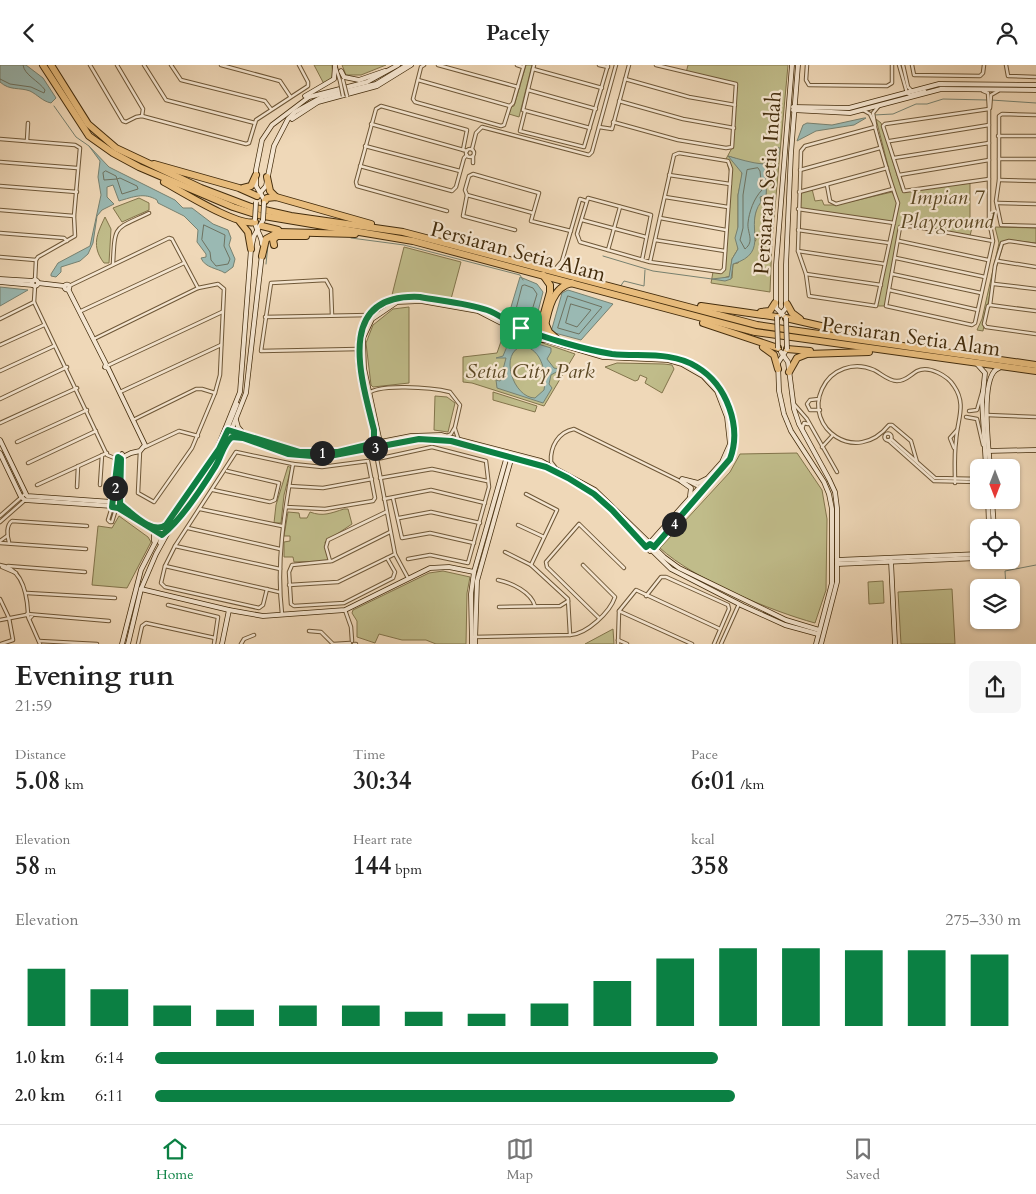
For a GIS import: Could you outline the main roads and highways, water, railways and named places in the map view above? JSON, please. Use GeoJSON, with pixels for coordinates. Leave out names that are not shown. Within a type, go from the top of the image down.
{"type":"FeatureCollection","features":[{"type":"Feature","properties":{"kind":"highway","name":"Persiaran Setia Alam"},"geometry":{"type":"LineString","coordinates":[[43,65],[89,136],[113,153],[139,167],[233,207],[258,215],[413,241],[663,300],[757,325],[1036,365]]}},
{"type":"Feature","properties":{"kind":"highway","name":"Persiaran Setia Alam"},"geometry":{"type":"LineString","coordinates":[[51,65],[88,125],[116,148],[192,184],[251,207],[291,216],[402,232],[543,272]]}},
{"type":"Feature","properties":{"kind":"highway"},"geometry":{"type":"LineString","coordinates":[[116,148],[154,163],[239,188],[258,197]]}},
{"type":"Feature","properties":{"kind":"highway"},"geometry":{"type":"LineString","coordinates":[[139,167],[246,227],[251,249]]}},
{"type":"Feature","properties":{"kind":"highway"},"geometry":{"type":"LineString","coordinates":[[239,188],[251,186],[256,175]]}},
{"type":"Feature","properties":{"kind":"highway"},"geometry":{"type":"LineString","coordinates":[[267,177],[270,191],[276,197]]}},
{"type":"Feature","properties":{"kind":"highway"},"geometry":{"type":"LineString","coordinates":[[265,202],[267,198],[276,197],[402,232]]}},
{"type":"Feature","properties":{"kind":"highway"},"geometry":{"type":"LineString","coordinates":[[231,217],[250,223],[255,220]]}},
{"type":"Feature","properties":{"kind":"highway"},"geometry":{"type":"LineString","coordinates":[[261,225],[269,229],[289,232]]}},
{"type":"Feature","properties":{"kind":"highway"},"geometry":{"type":"LineString","coordinates":[[262,256],[264,243],[268,236],[278,232],[361,235],[413,241]]}},
{"type":"Feature","properties":{"kind":"highway"},"geometry":{"type":"LineString","coordinates":[[274,245],[273,240],[277,236],[305,236],[319,233]]}},
{"type":"Feature","properties":{"kind":"highway"},"geometry":{"type":"LineString","coordinates":[[540,337],[550,292],[550,285],[543,272]]}},
{"type":"Feature","properties":{"kind":"highway","name":"Persiaran Setia Alam"},"geometry":{"type":"LineString","coordinates":[[576,280],[681,314],[756,332],[901,353],[960,359],[1036,372]]}},
{"type":"Feature","properties":{"kind":"highway"},"geometry":{"type":"LineString","coordinates":[[521,328],[536,329],[544,323],[558,288],[576,280]]}},
{"type":"Feature","properties":{"kind":"highway"},"geometry":{"type":"LineString","coordinates":[[663,300],[781,316],[912,347]]}},
{"type":"Feature","properties":{"kind":"highway"},"geometry":{"type":"LineString","coordinates":[[753,313],[770,311],[775,303]]}},
{"type":"Feature","properties":{"kind":"highway"},"geometry":{"type":"LineString","coordinates":[[787,303],[792,313],[808,322]]}},
{"type":"Feature","properties":{"kind":"highway"},"geometry":{"type":"LineString","coordinates":[[681,314],[782,350],[901,353]]}},
{"type":"Feature","properties":{"kind":"highway"},"geometry":{"type":"LineString","coordinates":[[544,323],[549,333],[557,339]]}},
{"type":"Feature","properties":{"kind":"highway"},"geometry":{"type":"LineString","coordinates":[[738,335],[768,349],[774,355],[778,369]]}},
{"type":"Feature","properties":{"kind":"highway"},"geometry":{"type":"LineString","coordinates":[[789,372],[800,356],[824,352]]}},
{"type":"Feature","properties":{"kind":"water"},"geometry":{"type":"Polygon","coordinates":[[[0,65],[26,65],[43,78],[56,98],[51,103],[30,91],[4,85],[0,82],[0,65]]]}},
{"type":"Feature","properties":{"kind":"water"},"geometry":{"type":"Polygon","coordinates":[[[866,118],[854,125],[816,131],[797,141],[803,125],[807,123],[832,125],[866,118]]]}},
{"type":"Feature","properties":{"kind":"water"},"geometry":{"type":"Polygon","coordinates":[[[89,146],[109,167],[175,200],[183,208],[192,208],[213,224],[228,230],[231,238],[229,245],[235,259],[233,267],[225,273],[205,264],[201,258],[206,257],[206,254],[197,242],[198,230],[184,216],[148,196],[138,196],[119,201],[113,185],[107,187],[107,197],[114,204],[102,210],[97,216],[93,243],[88,254],[80,261],[61,267],[61,272],[56,277],[51,276],[58,263],[90,246],[101,195],[98,177],[100,161],[89,146]]]}},
{"type":"Feature","properties":{"kind":"water"},"geometry":{"type":"Polygon","coordinates":[[[779,147],[779,155],[769,162],[767,167],[766,195],[760,197],[761,202],[756,211],[755,237],[751,253],[745,259],[733,264],[731,279],[725,281],[712,279],[729,277],[732,259],[738,249],[735,238],[738,227],[738,195],[742,173],[728,156],[763,164],[779,147]]]}},
{"type":"Feature","properties":{"kind":"water"},"geometry":{"type":"Polygon","coordinates":[[[520,277],[537,284],[543,292],[534,327],[508,317],[520,277]]]}},
{"type":"Feature","properties":{"kind":"water"},"geometry":{"type":"Polygon","coordinates":[[[0,287],[28,290],[0,306],[0,287]]]}},
{"type":"Feature","properties":{"kind":"water"},"geometry":{"type":"Polygon","coordinates":[[[568,290],[613,304],[581,340],[551,332],[562,293],[568,290]]]}},
{"type":"Feature","properties":{"kind":"water"},"geometry":{"type":"Polygon","coordinates":[[[525,340],[551,348],[547,359],[554,368],[563,370],[561,373],[558,371],[551,375],[549,384],[552,388],[543,403],[497,388],[496,380],[500,381],[506,358],[496,358],[503,356],[508,344],[523,343],[525,340]],[[523,346],[515,350],[511,357],[511,374],[520,391],[527,396],[535,398],[544,390],[545,377],[539,357],[529,348],[523,346]]]}},
{"type":"Feature","properties":{"kind":"waterway"},"geometry":{"type":"LineString","coordinates":[[874,115],[893,114],[916,104],[927,104],[943,99],[987,100]]}},
{"type":"Feature","properties":{"kind":"waterway"},"geometry":{"type":"LineString","coordinates":[[991,100],[1036,103]]}},
{"type":"Feature","properties":{"kind":"waterway"},"geometry":{"type":"LineString","coordinates":[[54,106],[76,137],[89,146]]}},
{"type":"Feature","properties":{"kind":"waterway"},"geometry":{"type":"LineString","coordinates":[[351,238],[404,245],[520,275],[523,280]]}},
{"type":"Feature","properties":{"kind":"waterway"},"geometry":{"type":"LineString","coordinates":[[266,264],[268,245]]}},
{"type":"Feature","properties":{"kind":"waterway"},"geometry":{"type":"LineString","coordinates":[[603,256],[653,271],[712,279]]}},
{"type":"Feature","properties":{"kind":"waterway"},"geometry":{"type":"LineString","coordinates":[[620,287],[624,281],[644,286],[645,270]]}},
{"type":"Feature","properties":{"kind":"waterway"},"geometry":{"type":"LineString","coordinates":[[1006,579],[1005,571],[1036,565]]}},
{"type":"Feature","properties":{"kind":"park label","name":"Impian 7 Playground"},"geometry":{"type":"Point","coordinates":[947,209]}},
{"type":"Feature","properties":{"kind":"park label","name":"Setia City Park"},"geometry":{"type":"Point","coordinates":[530,371]}}]}
